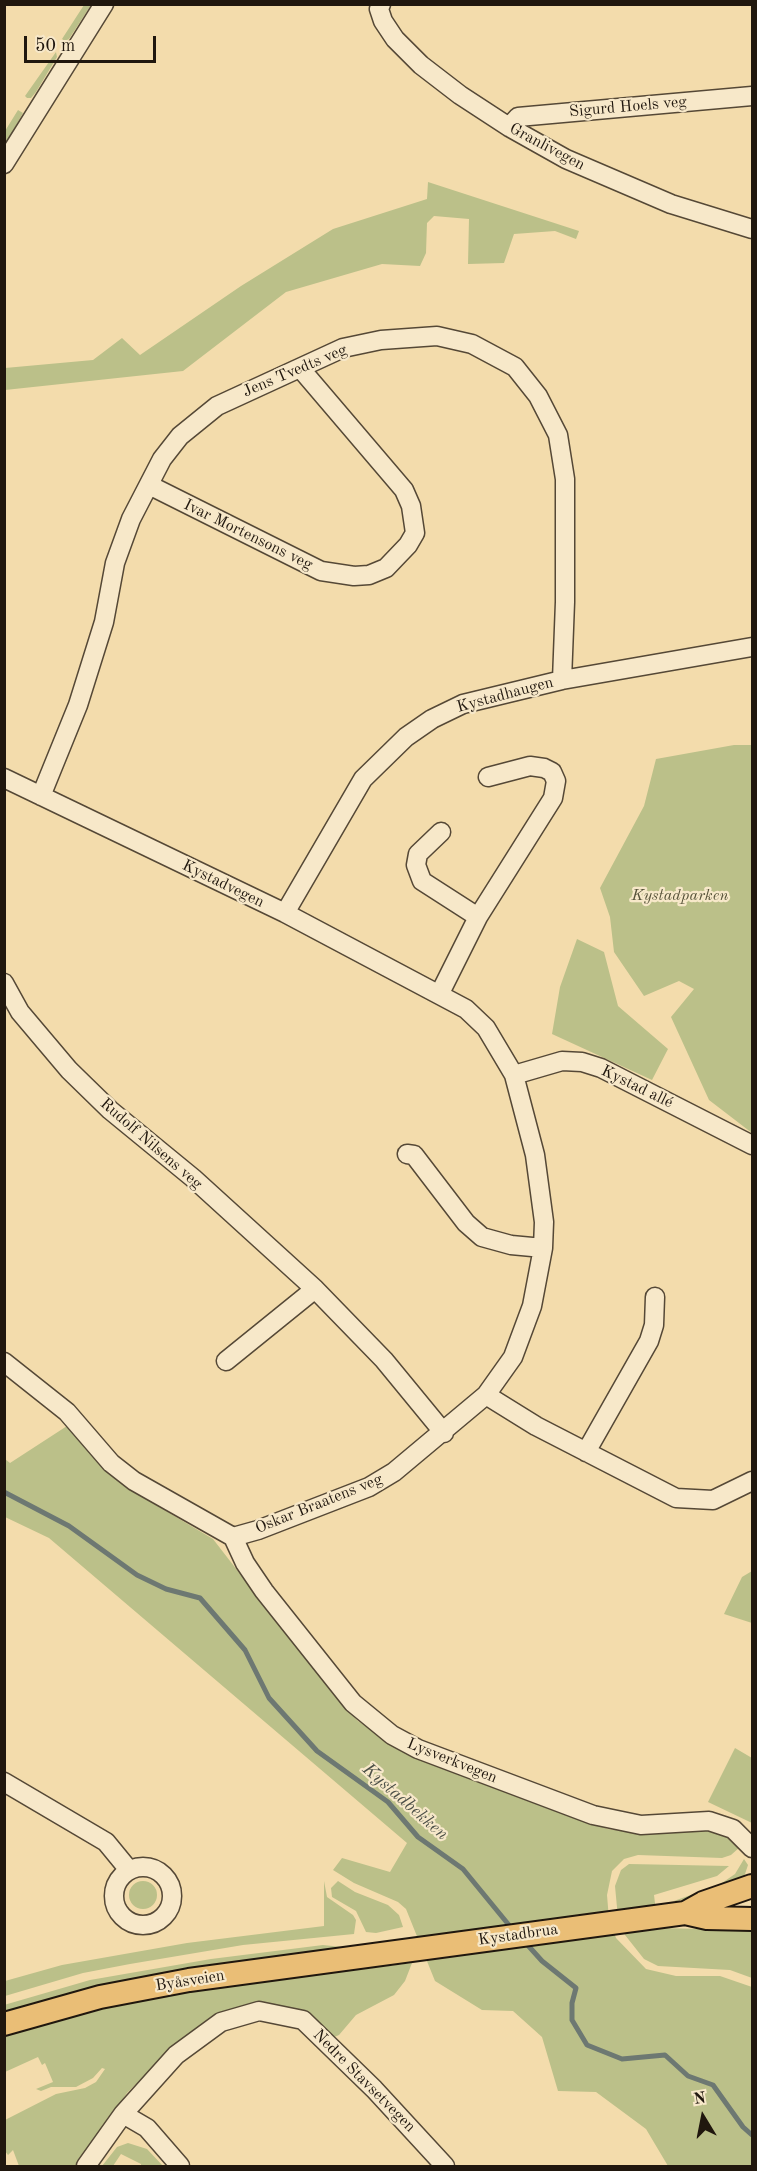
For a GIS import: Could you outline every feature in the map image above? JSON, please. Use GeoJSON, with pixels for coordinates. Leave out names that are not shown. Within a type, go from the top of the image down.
{"type":"FeatureCollection","features":[{"type":"Feature","properties":{"kind":"main road"},"geometry":{"type":"LineString","coordinates":[[685,1913],[703,1903],[753,1886]]}},
{"type":"Feature","properties":{"kind":"main road"},"geometry":{"type":"LineString","coordinates":[[685,1913],[706,1918],[753,1919]]}},
{"type":"Feature","properties":{"kind":"main road","name":"Kystadbrua"},"geometry":{"type":"LineString","coordinates":[[379,1954],[685,1913]]}},
{"type":"Feature","properties":{"kind":"main road","name":"Byåsveien"},"geometry":{"type":"LineString","coordinates":[[4,2024],[111,1995],[189,1980],[379,1954]]}},
{"type":"Feature","properties":{"kind":"street"},"geometry":{"type":"LineString","coordinates":[[4,164],[104,4]]}},
{"type":"Feature","properties":{"kind":"street","name":"Granlivegen"},"geometry":{"type":"LineString","coordinates":[[377,6],[395,39],[421,65],[460,95],[509,127],[566,159],[671,204],[753,229]]}},
{"type":"Feature","properties":{"kind":"street","name":"Sigurd Hoels veg"},"geometry":{"type":"LineString","coordinates":[[509,127],[518,117],[753,96]]}},
{"type":"Feature","properties":{"kind":"street","name":"Jens Tvedts veg"},"geometry":{"type":"LineString","coordinates":[[41,796],[78,705],[98,643],[115,563],[131,519],[168,452],[199,418],[217,406],[343,348],[381,340],[436,336],[472,344],[515,367],[538,396],[558,435],[565,479],[565,602],[562,680]]}},
{"type":"Feature","properties":{"kind":"street","name":"Ivar Mortensons veg"},"geometry":{"type":"LineString","coordinates":[[148,485],[321,571],[354,576],[369,575],[386,568],[408,545],[415,533],[411,506],[404,490],[300,368]]}},
{"type":"Feature","properties":{"kind":"street","name":"Kystadhaugen"},"geometry":{"type":"LineString","coordinates":[[285,913],[363,779],[406,737],[432,718],[463,704],[562,680],[753,647]]}},
{"type":"Feature","properties":{"kind":"street"},"geometry":{"type":"LineString","coordinates":[[440,993],[478,917],[553,798],[556,781],[552,772],[530,766],[488,777]]}},
{"type":"Feature","properties":{"kind":"street","name":"Kystadvegen"},"geometry":{"type":"LineString","coordinates":[[4,778],[285,913],[372,961],[440,993],[466,1009],[486,1028],[514,1075]]}},
{"type":"Feature","properties":{"kind":"street"},"geometry":{"type":"LineString","coordinates":[[441,832],[418,854],[416,865],[422,881],[478,917]]}},
{"type":"Feature","properties":{"kind":"street","name":"Rudolf Nilsens veg"},"geometry":{"type":"LineString","coordinates":[[4,983],[20,1012],[69,1070],[110,1110],[193,1178],[315,1289],[384,1360],[444,1433]]}},
{"type":"Feature","properties":{"kind":"street","name":"Kystad allé"},"geometry":{"type":"LineString","coordinates":[[514,1075],[562,1061],[582,1062],[601,1068],[753,1146]]}},
{"type":"Feature","properties":{"kind":"street","name":"Oskar Braatens veg"},"geometry":{"type":"LineString","coordinates":[[4,1362],[53,1399],[111,1463],[134,1481],[233,1537],[295,1517],[369,1487],[394,1472],[444,1433],[486,1395],[513,1357],[532,1306],[543,1248],[544,1222],[535,1155],[514,1075]]}},
{"type":"Feature","properties":{"kind":"street"},"geometry":{"type":"LineString","coordinates":[[407,1154],[414,1155],[466,1223],[482,1237],[512,1245],[543,1248]]}},
{"type":"Feature","properties":{"kind":"street"},"geometry":{"type":"LineString","coordinates":[[226,1361],[315,1289]]}},
{"type":"Feature","properties":{"kind":"street"},"geometry":{"type":"LineString","coordinates":[[586,1452],[649,1341],[654,1325],[655,1297]]}},
{"type":"Feature","properties":{"kind":"street"},"geometry":{"type":"LineString","coordinates":[[486,1395],[536,1426],[658,1490],[691,1500],[713,1500],[753,1481]]}},
{"type":"Feature","properties":{"kind":"street","name":"Lysverkvegen"},"geometry":{"type":"LineString","coordinates":[[233,1537],[251,1572],[346,1694],[392,1735],[418,1749],[593,1815],[641,1825],[709,1821],[734,1829],[753,1848]]}},
{"type":"Feature","properties":{"kind":"street"},"geometry":{"type":"LineString","coordinates":[[4,1782],[106,1842],[129,1870]]}},
{"type":"Feature","properties":{"kind":"street","name":"Nedre Stavsetvegen"},"geometry":{"type":"LineString","coordinates":[[86,2166],[123,2114],[185,2049],[221,2022],[259,2011],[303,2020],[374,2088],[445,2166]]}},
{"type":"Feature","properties":{"kind":"street"},"geometry":{"type":"LineString","coordinates":[[123,2114],[147,2128],[180,2166]]}},
{"type":"Feature","properties":{"kind":"green space"},"geometry":{"type":"Polygon","coordinates":[[[84,5],[91,5],[69,39],[65,41],[62,39],[84,5]]]}},
{"type":"Feature","properties":{"kind":"green space"},"geometry":{"type":"Polygon","coordinates":[[[56,52],[57,57],[36,92],[31,98],[27,98],[25,96],[56,52]]]}},
{"type":"Feature","properties":{"kind":"green space"},"geometry":{"type":"Polygon","coordinates":[[[18,110],[23,113],[5,145],[5,131],[18,110]]]}},
{"type":"Feature","properties":{"kind":"green space"},"geometry":{"type":"Polygon","coordinates":[[[428,182],[579,231],[576,239],[555,231],[514,234],[504,263],[468,264],[469,219],[434,216],[427,223],[426,253],[420,266],[382,264],[286,292],[183,371],[5,390],[5,368],[93,360],[122,338],[140,355],[241,286],[333,229],[427,199],[428,182]]]}},
{"type":"Feature","properties":{"kind":"green space","name":"Kystadparken"},"geometry":{"type":"Polygon","coordinates":[[[734,745],[752,745],[752,1133],[709,1100],[671,1017],[694,989],[679,981],[644,996],[614,952],[610,917],[600,888],[644,806],[656,759],[734,745]]]}},
{"type":"Feature","properties":{"kind":"green space"},"geometry":{"type":"Polygon","coordinates":[[[577,939],[604,952],[618,1006],[668,1049],[652,1080],[552,1034],[560,987],[577,939]]]}},
{"type":"Feature","properties":{"kind":"green space"},"geometry":{"type":"Polygon","coordinates":[[[67,1426],[102,1466],[129,1489],[213,1539],[333,1694],[358,1721],[397,1747],[509,1793],[608,1829],[640,1833],[708,1830],[729,1837],[740,1847],[731,1855],[722,1858],[638,1855],[624,1859],[612,1871],[607,1895],[609,1919],[616,1938],[646,1969],[676,1976],[720,1976],[752,1987],[752,2166],[668,2166],[646,2129],[596,2092],[558,2091],[542,2037],[513,2011],[482,2010],[435,1981],[406,1909],[398,1902],[354,1883],[333,1870],[342,1858],[390,1872],[407,1843],[49,1538],[5,1517],[5,1459],[10,1463],[67,1426]]]}},
{"type":"Feature","properties":{"kind":"green space"},"geometry":{"type":"Polygon","coordinates":[[[752,1571],[752,1623],[724,1614],[742,1577],[752,1571]]]}},
{"type":"Feature","properties":{"kind":"green space"},"geometry":{"type":"Polygon","coordinates":[[[735,1748],[752,1758],[752,1823],[708,1802],[735,1748]]]}},
{"type":"Feature","properties":{"kind":"green space"},"geometry":{"type":"Polygon","coordinates":[[[744,1859],[748,1865],[744,1877],[710,1894],[671,1902],[719,1885],[735,1874],[744,1859]]]}},
{"type":"Feature","properties":{"kind":"green space"},"geometry":{"type":"Polygon","coordinates":[[[629,1864],[729,1866],[717,1876],[654,1895],[658,1928],[752,1930],[752,1978],[730,1970],[658,1966],[644,1959],[625,1935],[618,1918],[615,1886],[621,1870],[629,1864]]]}},
{"type":"Feature","properties":{"kind":"green space"},"geometry":{"type":"Polygon","coordinates":[[[143,1881],[153,1885],[157,1895],[153,1905],[143,1909],[133,1905],[129,1895],[133,1885],[143,1881]]]}},
{"type":"Feature","properties":{"kind":"green space"},"geometry":{"type":"Polygon","coordinates":[[[324,1881],[327,1897],[353,1915],[356,1920],[354,1934],[243,1945],[130,1964],[83,1973],[5,1996],[5,1981],[62,1965],[187,1943],[324,1926],[324,1881]]]}},
{"type":"Feature","properties":{"kind":"green space"},"geometry":{"type":"Polygon","coordinates":[[[338,1881],[355,1892],[388,1905],[399,1915],[403,1927],[376,1933],[366,1932],[356,1911],[332,1897],[331,1888],[338,1881]]]}},
{"type":"Feature","properties":{"kind":"green space"},"geometry":{"type":"Polygon","coordinates":[[[323,1945],[342,1947],[5,2013],[4,2005],[90,1980],[211,1959],[323,1945]]]}},
{"type":"Feature","properties":{"kind":"green space"},"geometry":{"type":"Polygon","coordinates":[[[412,1963],[405,1981],[394,1995],[356,2015],[339,2035],[332,2038],[258,2005],[244,2005],[221,2014],[177,2043],[127,2093],[79,2166],[19,2166],[13,2150],[8,2155],[5,2151],[5,2120],[56,2094],[85,2088],[96,2082],[105,2069],[102,2068],[93,2078],[76,2087],[51,2087],[41,2091],[36,2089],[53,2082],[45,2063],[42,2065],[38,2057],[5,2072],[4,2034],[92,2009],[164,1994],[412,1963]]]}},
{"type":"Feature","properties":{"kind":"green space"},"geometry":{"type":"Polygon","coordinates":[[[128,2143],[147,2149],[163,2166],[141,2166],[121,2154],[113,2166],[102,2166],[117,2147],[128,2143]]]}},
{"type":"Feature","properties":{"kind":"waterway","name":"Kystadbekken"},"geometry":{"type":"LineString","coordinates":[[4,1492],[69,1526],[137,1575],[166,1589],[200,1598],[245,1650],[269,1698],[317,1751],[388,1802],[418,1837],[463,1869],[513,1930]]}},
{"type":"Feature","properties":{"kind":"waterway","name":"Kystadbekken"},"geometry":{"type":"LineString","coordinates":[[524,1941],[542,1961],[576,1988],[572,2003],[572,2020],[587,2045],[622,2059],[665,2055],[688,2076],[713,2085],[743,2127],[752,2135]]}}]}
